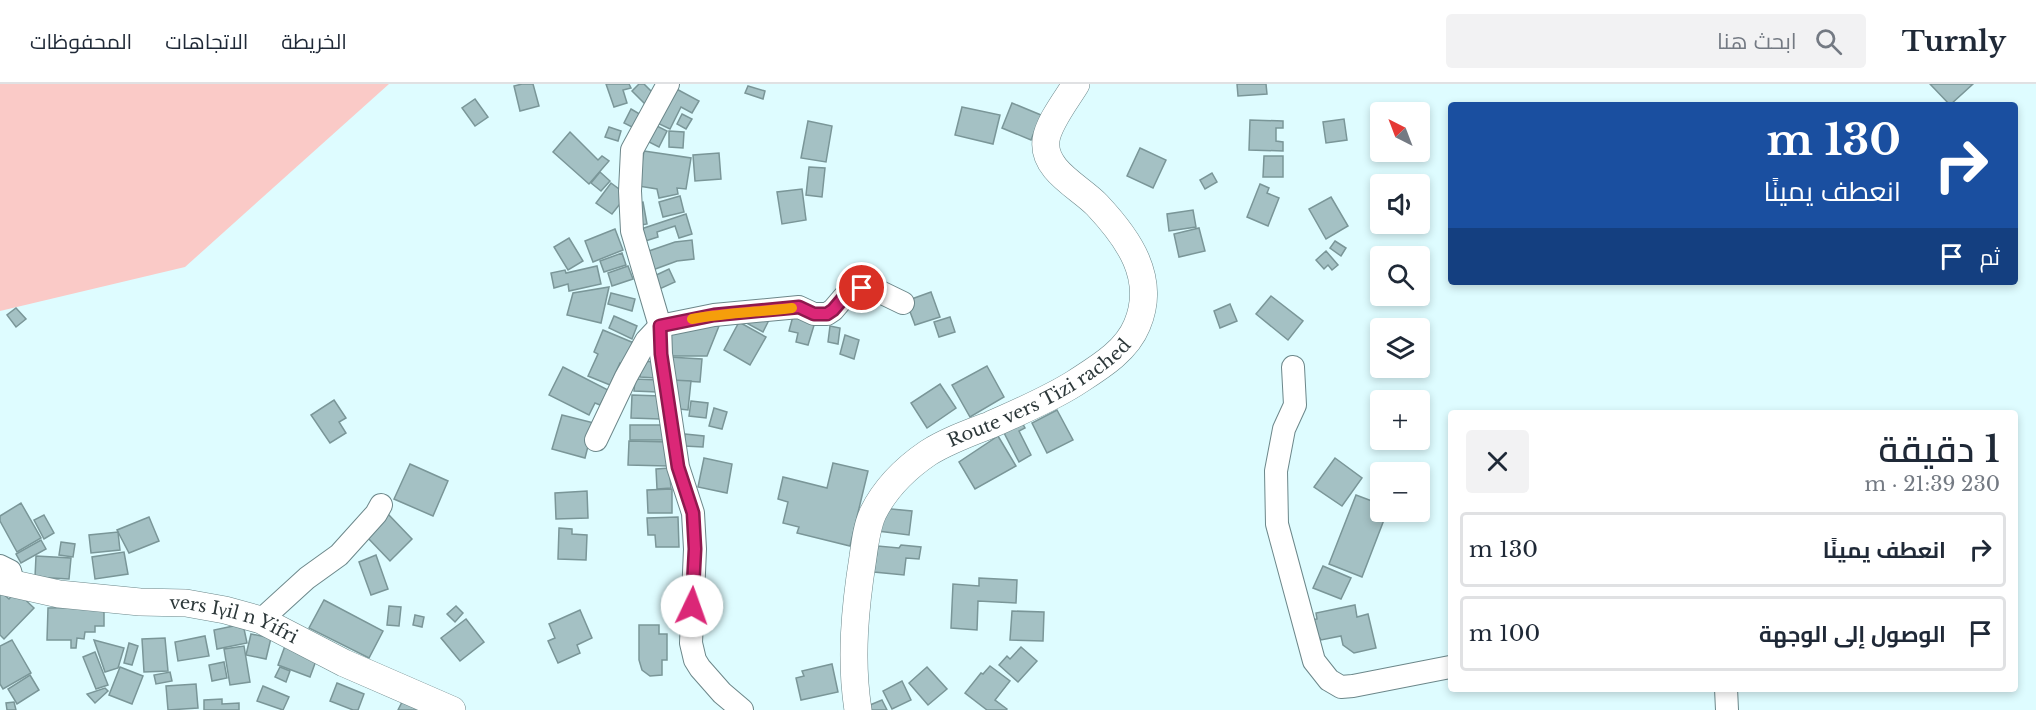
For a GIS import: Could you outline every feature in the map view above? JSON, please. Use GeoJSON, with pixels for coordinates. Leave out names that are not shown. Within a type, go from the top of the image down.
{"type":"FeatureCollection","features":[{"type":"Feature","properties":{"kind":"main road","name":"Route vers Tizi rached"},"geometry":{"type":"LineString","coordinates":[[858,710],[855,691],[854,626],[859,580],[872,514],[889,488],[909,468],[951,440],[1057,394],[1091,373],[1114,356],[1127,342],[1137,325],[1144,281],[1135,254],[1096,203],[1071,184],[1055,167],[1046,148],[1048,131],[1076,84]]}},
{"type":"Feature","properties":{"kind":"main road","name":"vers Iγil n Yifri"},"geometry":{"type":"LineString","coordinates":[[4,576],[58,594],[140,602],[186,603],[261,620],[344,663],[452,710]]}},
{"type":"Feature","properties":{"kind":"street"},"geometry":{"type":"LineString","coordinates":[[668,84],[632,150],[630,190],[632,231],[660,326],[661,354],[678,467],[693,513],[695,549],[691,643],[695,660],[700,668],[722,693],[742,710]]}},
{"type":"Feature","properties":{"kind":"street"},"geometry":{"type":"LineString","coordinates":[[596,440],[646,340],[660,326],[714,315],[799,307],[814,314],[827,314],[845,296],[870,287],[903,303]]}},
{"type":"Feature","properties":{"kind":"street"},"geometry":{"type":"LineString","coordinates":[[1293,367],[1295,405],[1284,429],[1276,471],[1276,512],[1277,524],[1314,661],[1329,680],[1341,687],[1448,668]]}},
{"type":"Feature","properties":{"kind":"street"},"geometry":{"type":"LineString","coordinates":[[261,620],[307,578],[339,555],[376,514],[381,505]]}},
{"type":"Feature","properties":{"kind":"street"},"geometry":{"type":"LineString","coordinates":[[1726,692],[1727,710]]}},
{"type":"Feature","properties":{"kind":"shaded area"},"geometry":{"type":"Polygon","coordinates":[[[0,84],[389,84],[185,267],[0,311],[0,84]]]}},
{"type":"Feature","properties":{"kind":"building"},"geometry":{"type":"Polygon","coordinates":[[[533,84],[539,106],[520,111],[514,86],[533,84]]]}},
{"type":"Feature","properties":{"kind":"building"},"geometry":{"type":"Polygon","coordinates":[[[606,84],[629,84],[631,88],[623,90],[627,103],[614,107],[606,84]]]}},
{"type":"Feature","properties":{"kind":"building"},"geometry":{"type":"Polygon","coordinates":[[[639,84],[644,84],[657,97],[647,106],[632,91],[639,84]]]}},
{"type":"Feature","properties":{"kind":"building"},"geometry":{"type":"Polygon","coordinates":[[[1237,84],[1266,84],[1267,94],[1238,96],[1237,84]]]}},
{"type":"Feature","properties":{"kind":"building"},"geometry":{"type":"Polygon","coordinates":[[[1930,84],[1973,84],[1953,102],[1947,102],[1930,84]]]}},
{"type":"Feature","properties":{"kind":"building"},"geometry":{"type":"Polygon","coordinates":[[[671,86],[699,101],[692,113],[681,107],[670,129],[653,121],[671,86]]]}},
{"type":"Feature","properties":{"kind":"building"},"geometry":{"type":"Polygon","coordinates":[[[748,86],[765,91],[763,99],[745,93],[748,86]]]}},
{"type":"Feature","properties":{"kind":"building"},"geometry":{"type":"Polygon","coordinates":[[[475,99],[488,117],[475,126],[462,108],[475,99]]]}},
{"type":"Feature","properties":{"kind":"building"},"geometry":{"type":"Polygon","coordinates":[[[1012,103],[1041,115],[1031,140],[1002,128],[1012,103]]]}},
{"type":"Feature","properties":{"kind":"building"},"geometry":{"type":"Polygon","coordinates":[[[962,107],[1000,115],[993,144],[955,135],[962,107]]]}},
{"type":"Feature","properties":{"kind":"building"},"geometry":{"type":"Polygon","coordinates":[[[631,109],[643,116],[636,129],[624,123],[631,109]]]}},
{"type":"Feature","properties":{"kind":"building"},"geometry":{"type":"Polygon","coordinates":[[[682,114],[692,119],[686,129],[677,124],[682,114]]]}},
{"type":"Feature","properties":{"kind":"building"},"geometry":{"type":"Polygon","coordinates":[[[1344,119],[1347,140],[1326,143],[1323,122],[1344,119]]]}},
{"type":"Feature","properties":{"kind":"building"},"geometry":{"type":"Polygon","coordinates":[[[1250,120],[1283,121],[1283,128],[1276,128],[1276,141],[1283,142],[1283,151],[1249,150],[1250,120]]]}},
{"type":"Feature","properties":{"kind":"building"},"geometry":{"type":"Polygon","coordinates":[[[808,121],[832,126],[826,162],[801,158],[808,121]]]}},
{"type":"Feature","properties":{"kind":"building"},"geometry":{"type":"Polygon","coordinates":[[[651,123],[667,131],[659,147],[643,139],[651,123]]]}},
{"type":"Feature","properties":{"kind":"building"},"geometry":{"type":"Polygon","coordinates":[[[609,127],[621,131],[618,141],[605,137],[609,127]]]}},
{"type":"Feature","properties":{"kind":"building"},"geometry":{"type":"Polygon","coordinates":[[[669,131],[684,132],[683,148],[669,147],[669,131]]]}},
{"type":"Feature","properties":{"kind":"building"},"geometry":{"type":"Polygon","coordinates":[[[570,132],[598,160],[602,156],[609,161],[589,184],[553,152],[570,132]]]}},
{"type":"Feature","properties":{"kind":"building"},"geometry":{"type":"Polygon","coordinates":[[[1140,148],[1166,160],[1153,188],[1127,176],[1140,148]]]}},
{"type":"Feature","properties":{"kind":"building"},"geometry":{"type":"Polygon","coordinates":[[[644,151],[691,158],[686,189],[677,188],[678,194],[659,198],[657,189],[638,186],[644,151]]]}},
{"type":"Feature","properties":{"kind":"building"},"geometry":{"type":"Polygon","coordinates":[[[719,153],[721,179],[695,181],[693,155],[719,153]]]}},
{"type":"Feature","properties":{"kind":"building"},"geometry":{"type":"Polygon","coordinates":[[[1264,156],[1283,156],[1283,177],[1263,177],[1264,156]]]}},
{"type":"Feature","properties":{"kind":"building"},"geometry":{"type":"Polygon","coordinates":[[[809,167],[825,168],[822,197],[806,195],[809,167]]]}},
{"type":"Feature","properties":{"kind":"building"},"geometry":{"type":"Polygon","coordinates":[[[600,172],[610,181],[601,191],[591,183],[600,172]]]}},
{"type":"Feature","properties":{"kind":"building"},"geometry":{"type":"Polygon","coordinates":[[[1212,173],[1217,182],[1205,189],[1200,180],[1212,173]]]}},
{"type":"Feature","properties":{"kind":"building"},"geometry":{"type":"Polygon","coordinates":[[[611,183],[627,195],[612,214],[596,203],[611,183]]]}},
{"type":"Feature","properties":{"kind":"building"},"geometry":{"type":"Polygon","coordinates":[[[1260,184],[1269,188],[1267,193],[1279,198],[1268,226],[1247,217],[1260,184]]]}},
{"type":"Feature","properties":{"kind":"building"},"geometry":{"type":"Polygon","coordinates":[[[802,189],[806,220],[782,224],[777,192],[802,189]]]}},
{"type":"Feature","properties":{"kind":"building"},"geometry":{"type":"Polygon","coordinates":[[[680,196],[684,212],[663,217],[659,202],[680,196]]]}},
{"type":"Feature","properties":{"kind":"building"},"geometry":{"type":"Polygon","coordinates":[[[1331,197],[1348,226],[1326,239],[1309,209],[1331,197]]]}},
{"type":"Feature","properties":{"kind":"building"},"geometry":{"type":"Polygon","coordinates":[[[643,202],[647,224],[636,226],[632,204],[643,202]]]}},
{"type":"Feature","properties":{"kind":"building"},"geometry":{"type":"Polygon","coordinates":[[[1193,210],[1196,227],[1169,231],[1167,214],[1193,210]]]}},
{"type":"Feature","properties":{"kind":"building"},"geometry":{"type":"Polygon","coordinates":[[[686,214],[692,234],[679,238],[675,226],[657,232],[658,237],[639,243],[635,231],[686,214]]]}},
{"type":"Feature","properties":{"kind":"building"},"geometry":{"type":"Polygon","coordinates":[[[1199,228],[1205,251],[1179,257],[1174,234],[1199,228]]]}},
{"type":"Feature","properties":{"kind":"building"},"geometry":{"type":"Polygon","coordinates":[[[615,229],[623,250],[593,262],[585,241],[615,229]]]}},
{"type":"Feature","properties":{"kind":"building"},"geometry":{"type":"Polygon","coordinates":[[[569,238],[583,261],[568,270],[554,247],[569,238]]]}},
{"type":"Feature","properties":{"kind":"building"},"geometry":{"type":"Polygon","coordinates":[[[692,240],[694,259],[677,261],[650,271],[643,253],[675,242],[692,240]]]}},
{"type":"Feature","properties":{"kind":"building"},"geometry":{"type":"Polygon","coordinates":[[[1335,241],[1346,248],[1341,256],[1330,248],[1335,241]]]}},
{"type":"Feature","properties":{"kind":"building"},"geometry":{"type":"Polygon","coordinates":[[[1326,251],[1338,265],[1332,270],[1328,265],[1324,269],[1316,260],[1326,251]]]}},
{"type":"Feature","properties":{"kind":"building"},"geometry":{"type":"Polygon","coordinates":[[[622,253],[626,265],[604,272],[600,261],[622,253]]]}},
{"type":"Feature","properties":{"kind":"building"},"geometry":{"type":"Polygon","coordinates":[[[597,266],[601,284],[569,291],[568,284],[554,288],[551,273],[565,270],[566,273],[597,266]]]}},
{"type":"Feature","properties":{"kind":"building"},"geometry":{"type":"Polygon","coordinates":[[[628,266],[633,279],[612,286],[608,273],[628,266]]]}},
{"type":"Feature","properties":{"kind":"building"},"geometry":{"type":"Polygon","coordinates":[[[669,269],[675,282],[655,291],[650,278],[669,269]]]}},
{"type":"Feature","properties":{"kind":"building"},"geometry":{"type":"Polygon","coordinates":[[[609,287],[601,323],[567,315],[573,293],[609,287]]]}},
{"type":"Feature","properties":{"kind":"building"},"geometry":{"type":"Polygon","coordinates":[[[931,292],[940,317],[915,325],[906,301],[931,292]]]}},
{"type":"Feature","properties":{"kind":"building"},"geometry":{"type":"Polygon","coordinates":[[[611,293],[635,299],[632,311],[608,304],[611,293]]]}},
{"type":"Feature","properties":{"kind":"building"},"geometry":{"type":"Polygon","coordinates":[[[1271,296],[1303,321],[1288,340],[1256,314],[1271,296]]]}},
{"type":"Feature","properties":{"kind":"building"},"geometry":{"type":"Polygon","coordinates":[[[1230,304],[1237,321],[1220,328],[1214,311],[1230,304]]]}},
{"type":"Feature","properties":{"kind":"building"},"geometry":{"type":"Polygon","coordinates":[[[16,308],[26,319],[16,327],[7,315],[16,308]]]}},
{"type":"Feature","properties":{"kind":"building"},"geometry":{"type":"Polygon","coordinates":[[[614,316],[637,326],[632,339],[609,328],[614,316]]]}},
{"type":"Feature","properties":{"kind":"building"},"geometry":{"type":"Polygon","coordinates":[[[793,316],[815,322],[808,345],[796,342],[798,333],[789,331],[793,316]]]}},
{"type":"Feature","properties":{"kind":"building"},"geometry":{"type":"Polygon","coordinates":[[[950,317],[955,332],[939,337],[934,322],[950,317]]]}},
{"type":"Feature","properties":{"kind":"building"},"geometry":{"type":"Polygon","coordinates":[[[770,318],[763,332],[741,320],[770,318]]]}},
{"type":"Feature","properties":{"kind":"building"},"geometry":{"type":"Polygon","coordinates":[[[739,322],[766,337],[750,365],[724,350],[739,322]]]}},
{"type":"Feature","properties":{"kind":"building"},"geometry":{"type":"Polygon","coordinates":[[[669,325],[719,326],[707,356],[669,356],[669,325]]]}},
{"type":"Feature","properties":{"kind":"building"},"geometry":{"type":"Polygon","coordinates":[[[830,326],[840,328],[838,344],[828,342],[830,326]]]}},
{"type":"Feature","properties":{"kind":"building"},"geometry":{"type":"Polygon","coordinates":[[[603,330],[634,343],[625,365],[620,363],[610,385],[588,376],[598,354],[594,352],[603,330]]]}},
{"type":"Feature","properties":{"kind":"building"},"geometry":{"type":"Polygon","coordinates":[[[845,335],[859,340],[854,359],[840,354],[845,335]]]}},
{"type":"Feature","properties":{"kind":"building"},"geometry":{"type":"Polygon","coordinates":[[[669,357],[702,359],[700,382],[667,380],[669,357]]]}},
{"type":"Feature","properties":{"kind":"building"},"geometry":{"type":"Polygon","coordinates":[[[640,361],[656,362],[656,378],[640,377],[640,361]]]}},
{"type":"Feature","properties":{"kind":"building"},"geometry":{"type":"Polygon","coordinates":[[[987,366],[1004,397],[970,417],[952,385],[987,366]]]}},
{"type":"Feature","properties":{"kind":"building"},"geometry":{"type":"Polygon","coordinates":[[[563,367],[608,390],[600,405],[595,403],[589,415],[549,395],[563,367]]]}},
{"type":"Feature","properties":{"kind":"building"},"geometry":{"type":"Polygon","coordinates":[[[635,379],[658,380],[657,392],[634,391],[635,379]]]}},
{"type":"Feature","properties":{"kind":"building"},"geometry":{"type":"Polygon","coordinates":[[[672,380],[691,381],[688,410],[670,408],[672,380]]]}},
{"type":"Feature","properties":{"kind":"building"},"geometry":{"type":"Polygon","coordinates":[[[940,384],[956,408],[927,428],[911,403],[940,384]]]}},
{"type":"Feature","properties":{"kind":"building"},"geometry":{"type":"Polygon","coordinates":[[[632,395],[661,396],[660,419],[631,418],[632,395]]]}},
{"type":"Feature","properties":{"kind":"building"},"geometry":{"type":"Polygon","coordinates":[[[334,400],[346,418],[339,422],[346,433],[330,443],[311,415],[334,400]]]}},
{"type":"Feature","properties":{"kind":"building"},"geometry":{"type":"Polygon","coordinates":[[[691,401],[708,403],[706,418],[689,416],[691,401]]]}},
{"type":"Feature","properties":{"kind":"building"},"geometry":{"type":"Polygon","coordinates":[[[714,408],[727,412],[722,429],[709,426],[714,408]]]}},
{"type":"Feature","properties":{"kind":"building"},"geometry":{"type":"Polygon","coordinates":[[[1057,410],[1073,440],[1047,453],[1032,423],[1057,410]]]}},
{"type":"Feature","properties":{"kind":"building"},"geometry":{"type":"Polygon","coordinates":[[[562,415],[594,423],[585,458],[552,449],[562,415]]]}},
{"type":"Feature","properties":{"kind":"building"},"geometry":{"type":"Polygon","coordinates":[[[1018,415],[1025,428],[1019,431],[1031,455],[1019,462],[1000,425],[1018,415]]]}},
{"type":"Feature","properties":{"kind":"building"},"geometry":{"type":"Polygon","coordinates":[[[630,425],[667,425],[667,440],[630,440],[630,425]]]}},
{"type":"Feature","properties":{"kind":"building"},"geometry":{"type":"Polygon","coordinates":[[[685,434],[704,436],[703,447],[684,446],[685,434]]]}},
{"type":"Feature","properties":{"kind":"building"},"geometry":{"type":"Polygon","coordinates":[[[998,436],[1016,466],[975,489],[959,462],[998,436]]]}},
{"type":"Feature","properties":{"kind":"building"},"geometry":{"type":"Polygon","coordinates":[[[629,441],[669,442],[668,466],[628,465],[629,441]]]}},
{"type":"Feature","properties":{"kind":"building"},"geometry":{"type":"Polygon","coordinates":[[[704,458],[732,464],[727,493],[698,487],[704,458]]]}},
{"type":"Feature","properties":{"kind":"building"},"geometry":{"type":"Polygon","coordinates":[[[1335,458],[1362,478],[1342,506],[1314,487],[1335,458]]]}},
{"type":"Feature","properties":{"kind":"building"},"geometry":{"type":"Polygon","coordinates":[[[833,463],[868,471],[850,546],[797,533],[799,527],[783,523],[788,502],[778,499],[783,477],[827,488],[833,463]]]}},
{"type":"Feature","properties":{"kind":"building"},"geometry":{"type":"Polygon","coordinates":[[[410,464],[448,481],[433,516],[394,499],[410,464]]]}},
{"type":"Feature","properties":{"kind":"building"},"geometry":{"type":"Polygon","coordinates":[[[669,468],[671,488],[657,489],[656,469],[669,468]]]}},
{"type":"Feature","properties":{"kind":"building"},"geometry":{"type":"Polygon","coordinates":[[[672,489],[672,513],[648,513],[647,490],[672,489]]]}},
{"type":"Feature","properties":{"kind":"building"},"geometry":{"type":"Polygon","coordinates":[[[587,491],[588,518],[556,519],[555,493],[587,491]]]}},
{"type":"Feature","properties":{"kind":"building"},"geometry":{"type":"Polygon","coordinates":[[[1356,495],[1370,500],[1370,522],[1383,522],[1362,577],[1329,564],[1356,495]]]}},
{"type":"Feature","properties":{"kind":"building"},"geometry":{"type":"Polygon","coordinates":[[[21,503],[41,538],[17,552],[0,521],[0,516],[21,503]]]}},
{"type":"Feature","properties":{"kind":"building"},"geometry":{"type":"Polygon","coordinates":[[[881,508],[912,511],[909,535],[878,531],[881,508]]]}},
{"type":"Feature","properties":{"kind":"building"},"geometry":{"type":"Polygon","coordinates":[[[388,514],[412,539],[390,561],[366,536],[388,514]]]}},
{"type":"Feature","properties":{"kind":"building"},"geometry":{"type":"Polygon","coordinates":[[[44,515],[54,533],[44,539],[34,520],[44,515]]]}},
{"type":"Feature","properties":{"kind":"building"},"geometry":{"type":"Polygon","coordinates":[[[149,517],[159,541],[129,553],[117,530],[149,517]]]}},
{"type":"Feature","properties":{"kind":"building"},"geometry":{"type":"Polygon","coordinates":[[[678,517],[679,547],[656,547],[655,535],[648,535],[647,518],[678,517]]]}},
{"type":"Feature","properties":{"kind":"building"},"geometry":{"type":"Polygon","coordinates":[[[559,528],[572,529],[572,534],[587,535],[586,560],[558,559],[559,528]]]}},
{"type":"Feature","properties":{"kind":"building"},"geometry":{"type":"Polygon","coordinates":[[[118,532],[120,550],[91,553],[89,535],[118,532]]]}},
{"type":"Feature","properties":{"kind":"building"},"geometry":{"type":"Polygon","coordinates":[[[41,540],[46,549],[21,563],[16,554],[41,540]]]}},
{"type":"Feature","properties":{"kind":"building"},"geometry":{"type":"Polygon","coordinates":[[[61,542],[75,544],[73,557],[59,555],[61,542]]]}},
{"type":"Feature","properties":{"kind":"building"},"geometry":{"type":"Polygon","coordinates":[[[901,545],[921,547],[919,559],[906,558],[904,575],[874,572],[878,546],[899,548],[901,545]]]}},
{"type":"Feature","properties":{"kind":"building"},"geometry":{"type":"Polygon","coordinates":[[[124,552],[128,574],[95,579],[92,557],[124,552]]]}},
{"type":"Feature","properties":{"kind":"building"},"geometry":{"type":"Polygon","coordinates":[[[376,555],[388,589],[371,595],[359,562],[376,555]]]}},
{"type":"Feature","properties":{"kind":"building"},"geometry":{"type":"Polygon","coordinates":[[[36,556],[71,558],[69,579],[35,577],[36,556]]]}},
{"type":"Feature","properties":{"kind":"building"},"geometry":{"type":"Polygon","coordinates":[[[1323,566],[1351,578],[1341,599],[1313,588],[1323,566]]]}},
{"type":"Feature","properties":{"kind":"building"},"geometry":{"type":"Polygon","coordinates":[[[979,578],[1017,580],[1016,603],[978,601],[977,630],[951,628],[953,584],[979,586],[979,578]]]}},
{"type":"Feature","properties":{"kind":"building"},"geometry":{"type":"Polygon","coordinates":[[[0,591],[9,599],[16,591],[34,608],[4,639],[0,635],[0,591]]]}},
{"type":"Feature","properties":{"kind":"building"},"geometry":{"type":"Polygon","coordinates":[[[324,600],[383,631],[369,658],[309,628],[324,600]]]}},
{"type":"Feature","properties":{"kind":"building"},"geometry":{"type":"Polygon","coordinates":[[[1355,605],[1357,617],[1368,614],[1376,648],[1354,653],[1343,645],[1341,636],[1315,639],[1311,620],[1317,619],[1316,613],[1355,605]]]}},
{"type":"Feature","properties":{"kind":"building"},"geometry":{"type":"Polygon","coordinates":[[[389,606],[401,607],[399,626],[387,625],[389,606]]]}},
{"type":"Feature","properties":{"kind":"building"},"geometry":{"type":"Polygon","coordinates":[[[456,606],[463,613],[455,622],[447,614],[456,606]]]}},
{"type":"Feature","properties":{"kind":"building"},"geometry":{"type":"Polygon","coordinates":[[[104,607],[104,626],[95,626],[95,632],[85,632],[84,639],[77,638],[76,648],[71,648],[71,640],[47,640],[48,608],[104,607]]]}},
{"type":"Feature","properties":{"kind":"building"},"geometry":{"type":"Polygon","coordinates":[[[580,610],[592,638],[577,645],[580,653],[558,663],[548,641],[555,638],[549,624],[580,610]]]}},
{"type":"Feature","properties":{"kind":"building"},"geometry":{"type":"Polygon","coordinates":[[[1012,611],[1044,612],[1043,641],[1010,640],[1012,611]]]}},
{"type":"Feature","properties":{"kind":"building"},"geometry":{"type":"Polygon","coordinates":[[[415,615],[424,617],[422,627],[413,625],[415,615]]]}},
{"type":"Feature","properties":{"kind":"building"},"geometry":{"type":"Polygon","coordinates":[[[466,619],[484,642],[460,661],[441,638],[466,619]]]}},
{"type":"Feature","properties":{"kind":"building"},"geometry":{"type":"Polygon","coordinates":[[[243,624],[247,643],[217,649],[214,630],[243,624]]]}},
{"type":"Feature","properties":{"kind":"building"},"geometry":{"type":"Polygon","coordinates":[[[639,625],[659,625],[659,634],[667,634],[667,660],[662,660],[662,675],[650,676],[642,670],[639,660],[639,625]]]}},
{"type":"Feature","properties":{"kind":"building"},"geometry":{"type":"Polygon","coordinates":[[[251,634],[271,638],[266,659],[246,655],[251,634]]]}},
{"type":"Feature","properties":{"kind":"building"},"geometry":{"type":"Polygon","coordinates":[[[205,636],[209,656],[178,661],[175,642],[205,636]]]}},
{"type":"Feature","properties":{"kind":"building"},"geometry":{"type":"Polygon","coordinates":[[[165,638],[168,671],[144,672],[142,639],[165,638]]]}},
{"type":"Feature","properties":{"kind":"building"},"geometry":{"type":"Polygon","coordinates":[[[12,640],[31,673],[3,689],[0,684],[0,646],[12,640]]]}},
{"type":"Feature","properties":{"kind":"building"},"geometry":{"type":"Polygon","coordinates":[[[94,640],[124,648],[118,668],[105,672],[94,640]]]}},
{"type":"Feature","properties":{"kind":"building"},"geometry":{"type":"Polygon","coordinates":[[[129,643],[138,646],[132,665],[124,663],[129,643]]]}},
{"type":"Feature","properties":{"kind":"building"},"geometry":{"type":"Polygon","coordinates":[[[244,646],[250,682],[230,685],[224,649],[244,646]]]}},
{"type":"Feature","properties":{"kind":"building"},"geometry":{"type":"Polygon","coordinates":[[[285,646],[317,658],[310,677],[278,665],[285,646]]]}},
{"type":"Feature","properties":{"kind":"building"},"geometry":{"type":"Polygon","coordinates":[[[1021,647],[1037,661],[1018,682],[999,665],[1007,656],[1010,659],[1021,647]]]}},
{"type":"Feature","properties":{"kind":"building"},"geometry":{"type":"Polygon","coordinates":[[[95,652],[108,685],[96,689],[83,657],[95,652]]]}},
{"type":"Feature","properties":{"kind":"building"},"geometry":{"type":"Polygon","coordinates":[[[224,662],[227,678],[212,681],[209,665],[224,662]]]}},
{"type":"Feature","properties":{"kind":"building"},"geometry":{"type":"Polygon","coordinates":[[[832,664],[838,692],[801,700],[796,678],[804,676],[802,671],[832,664]]]}},
{"type":"Feature","properties":{"kind":"building"},"geometry":{"type":"Polygon","coordinates":[[[990,666],[1010,681],[995,700],[1006,710],[987,710],[965,693],[981,673],[983,674],[990,666]]]}},
{"type":"Feature","properties":{"kind":"building"},"geometry":{"type":"Polygon","coordinates":[[[120,667],[143,676],[132,704],[109,695],[120,667]]]}},
{"type":"Feature","properties":{"kind":"building"},"geometry":{"type":"Polygon","coordinates":[[[280,667],[290,671],[286,682],[275,677],[280,667]]]}},
{"type":"Feature","properties":{"kind":"building"},"geometry":{"type":"Polygon","coordinates":[[[927,667],[947,689],[928,705],[909,683],[927,667]]]}},
{"type":"Feature","properties":{"kind":"building"},"geometry":{"type":"Polygon","coordinates":[[[170,672],[172,681],[156,684],[154,675],[170,672]]]}},
{"type":"Feature","properties":{"kind":"building"},"geometry":{"type":"Polygon","coordinates":[[[30,675],[39,690],[17,704],[8,689],[30,675]]]}},
{"type":"Feature","properties":{"kind":"building"},"geometry":{"type":"Polygon","coordinates":[[[902,681],[911,700],[892,709],[883,691],[902,681]]]}},
{"type":"Feature","properties":{"kind":"building"},"geometry":{"type":"Polygon","coordinates":[[[337,683],[364,694],[358,710],[330,701],[337,683]]]}},
{"type":"Feature","properties":{"kind":"building"},"geometry":{"type":"Polygon","coordinates":[[[196,684],[198,708],[168,710],[166,686],[196,684]]]}},
{"type":"Feature","properties":{"kind":"building"},"geometry":{"type":"Polygon","coordinates":[[[263,686],[289,697],[283,710],[257,701],[263,686]]]}},
{"type":"Feature","properties":{"kind":"building"},"geometry":{"type":"Polygon","coordinates":[[[105,688],[108,691],[95,703],[87,694],[105,688]]]}},
{"type":"Feature","properties":{"kind":"building"},"geometry":{"type":"Polygon","coordinates":[[[222,699],[222,704],[239,703],[239,710],[204,710],[204,700],[222,699]]]}},
{"type":"Feature","properties":{"kind":"building"},"geometry":{"type":"Polygon","coordinates":[[[403,700],[422,710],[398,710],[403,700]]]}},
{"type":"Feature","properties":{"kind":"building"},"geometry":{"type":"Polygon","coordinates":[[[882,700],[887,710],[872,710],[870,705],[882,700]]]}},
{"type":"Feature","properties":{"kind":"building"},"geometry":{"type":"Polygon","coordinates":[[[14,702],[16,710],[7,710],[6,703],[14,702]]]}},
{"type":"Feature","properties":{"kind":"slow traffic"},"geometry":{"type":"LineString","coordinates":[[692,319],[735,312],[792,308]]}},
{"type":"Feature","properties":{"kind":"route"},"geometry":{"type":"LineString","coordinates":[[692,606],[695,549],[693,513],[678,467],[661,354],[660,326],[735,312],[799,307],[814,314],[827,314],[845,296],[862,288]]}}]}
